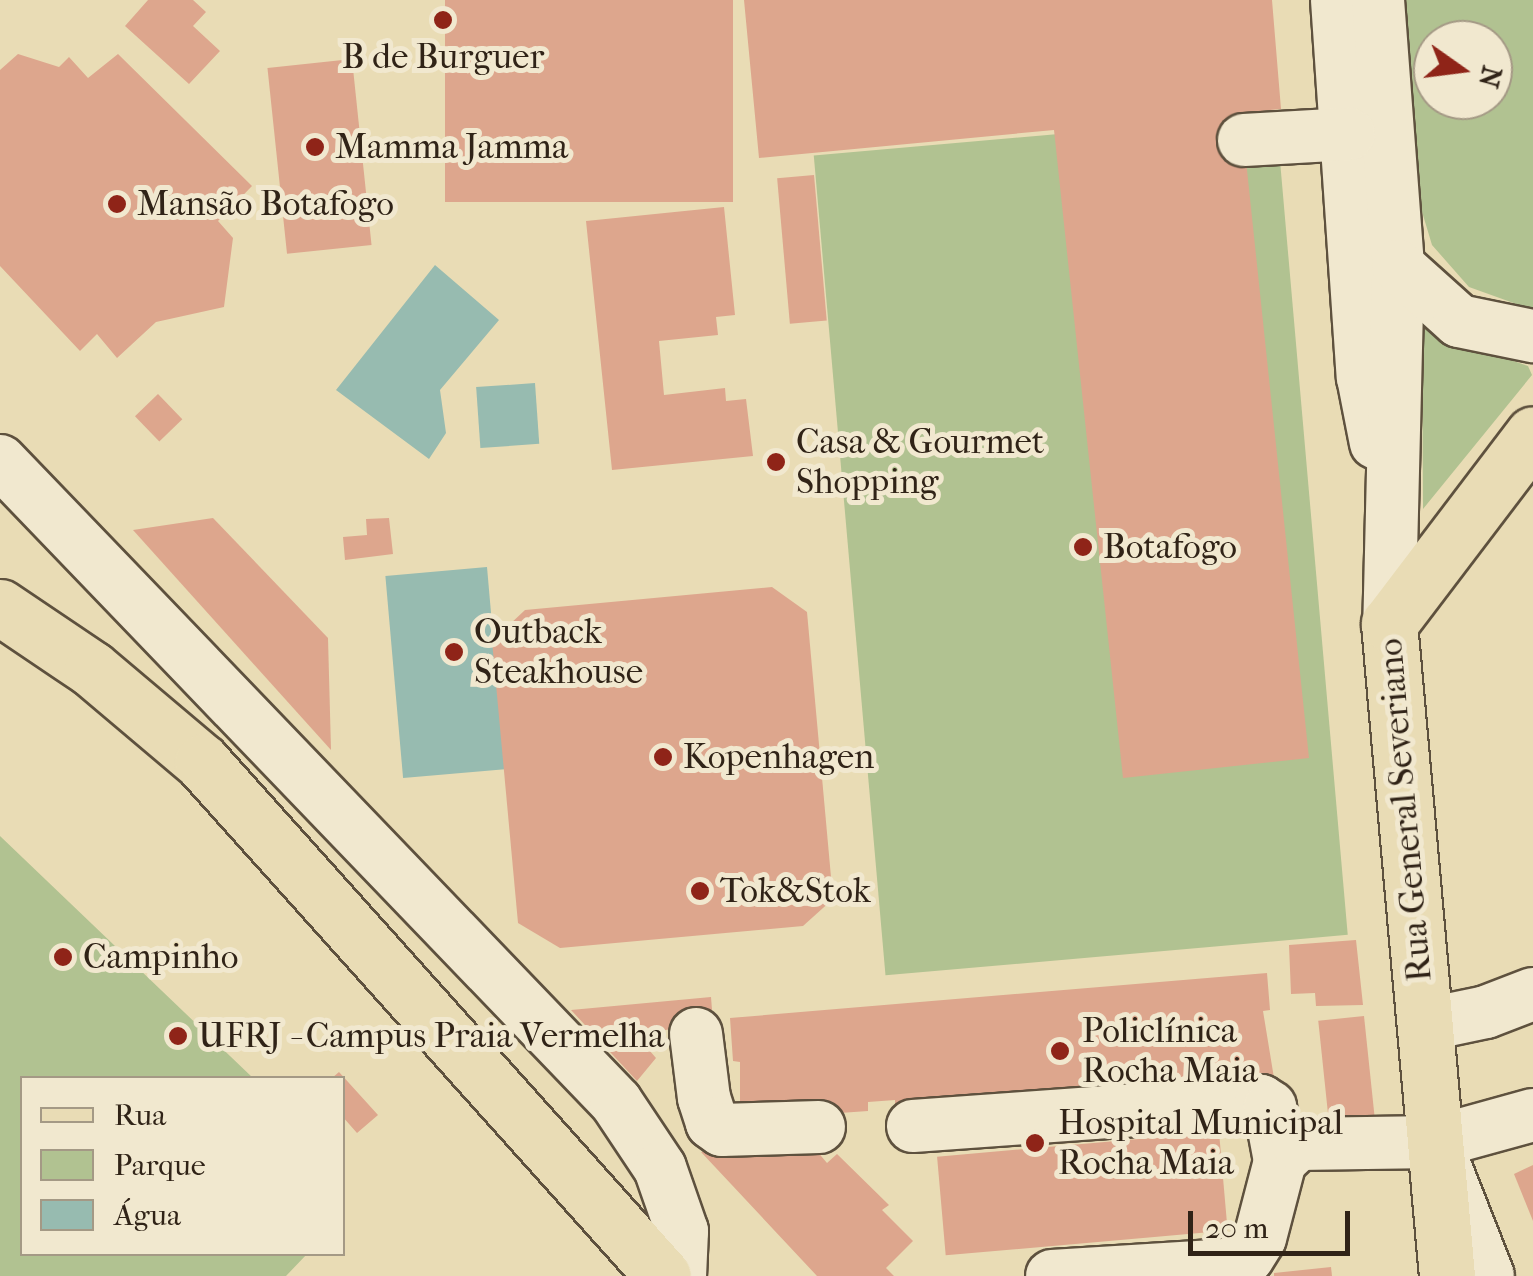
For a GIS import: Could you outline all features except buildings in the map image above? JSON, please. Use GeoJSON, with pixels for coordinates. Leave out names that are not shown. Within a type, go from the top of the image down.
{"type":"FeatureCollection","features":[{"type":"Feature","properties":{"kind":"main road"},"geometry":{"type":"LineString","coordinates":[[1389,624],[1533,434]]}},
{"type":"Feature","properties":{"kind":"main road"},"geometry":{"type":"LineString","coordinates":[[0,607],[92,669],[202,762],[662,1276]]}},
{"type":"Feature","properties":{"kind":"main road","name":"Rua General Severiano"},"geometry":{"type":"LineString","coordinates":[[1389,624],[1448,1276]]}},
{"type":"Feature","properties":{"kind":"street","name":"Rua General Severiano"},"geometry":{"type":"LineString","coordinates":[[1337,0],[1350,134],[1362,377],[1369,424],[1389,477]]}},
{"type":"Feature","properties":{"kind":"street","name":"Rua General Severiano"},"geometry":{"type":"LineString","coordinates":[[1378,0],[1398,266],[1399,380],[1389,477],[1389,624]]}},
{"type":"Feature","properties":{"kind":"street"},"geometry":{"type":"LineString","coordinates":[[1244,140],[1350,134]]}},
{"type":"Feature","properties":{"kind":"street"},"geometry":{"type":"LineString","coordinates":[[1398,266],[1458,322],[1533,336]]}},
{"type":"Feature","properties":{"kind":"street"},"geometry":{"type":"LineString","coordinates":[[0,461],[252,718],[520,978],[616,1102],[660,1168],[682,1231],[680,1276]]}},
{"type":"Feature","properties":{"kind":"street"},"geometry":{"type":"LineString","coordinates":[[0,635],[92,669]]}},
{"type":"Feature","properties":{"kind":"street"},"geometry":{"type":"LineString","coordinates":[[202,762],[252,718]]}},
{"type":"Feature","properties":{"kind":"street"},"geometry":{"type":"LineString","coordinates":[[1424,1025],[1486,1012],[1533,994]]}},
{"type":"Feature","properties":{"kind":"street"},"geometry":{"type":"LineString","coordinates":[[696,1034],[704,1098],[722,1130],[819,1127]]}},
{"type":"Feature","properties":{"kind":"street"},"geometry":{"type":"LineString","coordinates":[[643,1142],[704,1098]]}},
{"type":"Feature","properties":{"kind":"street"},"geometry":{"type":"LineString","coordinates":[[913,1126],[1262,1101],[1270,1107],[1280,1162],[1260,1238],[1248,1257],[1226,1265],[1052,1276]]}},
{"type":"Feature","properties":{"kind":"street"},"geometry":{"type":"LineString","coordinates":[[1280,1162],[1298,1144],[1435,1142],[1533,1115]]}},
{"type":"Feature","properties":{"kind":"street","name":"Rua General Severiano"},"geometry":{"type":"LineString","coordinates":[[1435,1142],[1488,1276]]}},
{"type":"Feature","properties":{"kind":"green space"},"geometry":{"type":"Polygon","coordinates":[[[1403,0],[1533,0],[1533,310],[1469,287],[1432,245],[1420,205],[1403,0]]]}},
{"type":"Feature","properties":{"kind":"green space","name":"Botafogo"},"geometry":{"type":"Polygon","coordinates":[[[1276,115],[1348,935],[885,975],[814,155],[1276,115]]]}},
{"type":"Feature","properties":{"kind":"green space"},"geometry":{"type":"Polygon","coordinates":[[[1422,318],[1472,347],[1528,366],[1532,375],[1423,509],[1422,318]]]}},
{"type":"Feature","properties":{"kind":"green space","name":"Campinho"},"geometry":{"type":"Polygon","coordinates":[[[0,836],[251,1076],[20,1076],[20,1256],[305,1256],[286,1276],[0,1276],[0,836]]]}},
{"type":"Feature","properties":{"kind":"water"},"geometry":{"type":"Polygon","coordinates":[[[435,265],[499,320],[440,390],[446,433],[429,459],[336,390],[435,265]]]}},
{"type":"Feature","properties":{"kind":"water"},"geometry":{"type":"Polygon","coordinates":[[[535,383],[539,444],[480,448],[476,387],[535,383]]]}},
{"type":"Feature","properties":{"kind":"water"},"geometry":{"type":"Polygon","coordinates":[[[487,567],[505,769],[403,778],[385,576],[487,567]]]}},
{"type":"Feature","properties":{"kind":"place","name":"B de Burguer"},"geometry":{"type":"Point","coordinates":[443,20]}},
{"type":"Feature","properties":{"kind":"place","name":"Mamma Jamma"},"geometry":{"type":"Point","coordinates":[315,147]}},
{"type":"Feature","properties":{"kind":"place","name":"Mansão Botafogo"},"geometry":{"type":"Point","coordinates":[117,204]}},
{"type":"Feature","properties":{"kind":"place","name":"Casa & Gourmet Shopping"},"geometry":{"type":"Point","coordinates":[776,462]}},
{"type":"Feature","properties":{"kind":"place","name":"Botafogo"},"geometry":{"type":"Point","coordinates":[1083,547]}},
{"type":"Feature","properties":{"kind":"place","name":"Outback Steakhouse"},"geometry":{"type":"Point","coordinates":[454,652]}},
{"type":"Feature","properties":{"kind":"place","name":"Kopenhagen"},"geometry":{"type":"Point","coordinates":[663,757]}},
{"type":"Feature","properties":{"kind":"place","name":"Tok&Stok"},"geometry":{"type":"Point","coordinates":[700,891]}},
{"type":"Feature","properties":{"kind":"place","name":"Campinho"},"geometry":{"type":"Point","coordinates":[63,957]}},
{"type":"Feature","properties":{"kind":"place","name":"UFRJ - Campus Praia Vermelha"},"geometry":{"type":"Point","coordinates":[178,1036]}},
{"type":"Feature","properties":{"kind":"place","name":"Policlínica Rocha Maia"},"geometry":{"type":"Point","coordinates":[1060,1051]}},
{"type":"Feature","properties":{"kind":"place","name":"Hospital Municipal Rocha Maia"},"geometry":{"type":"Point","coordinates":[1035,1143]}}]}
